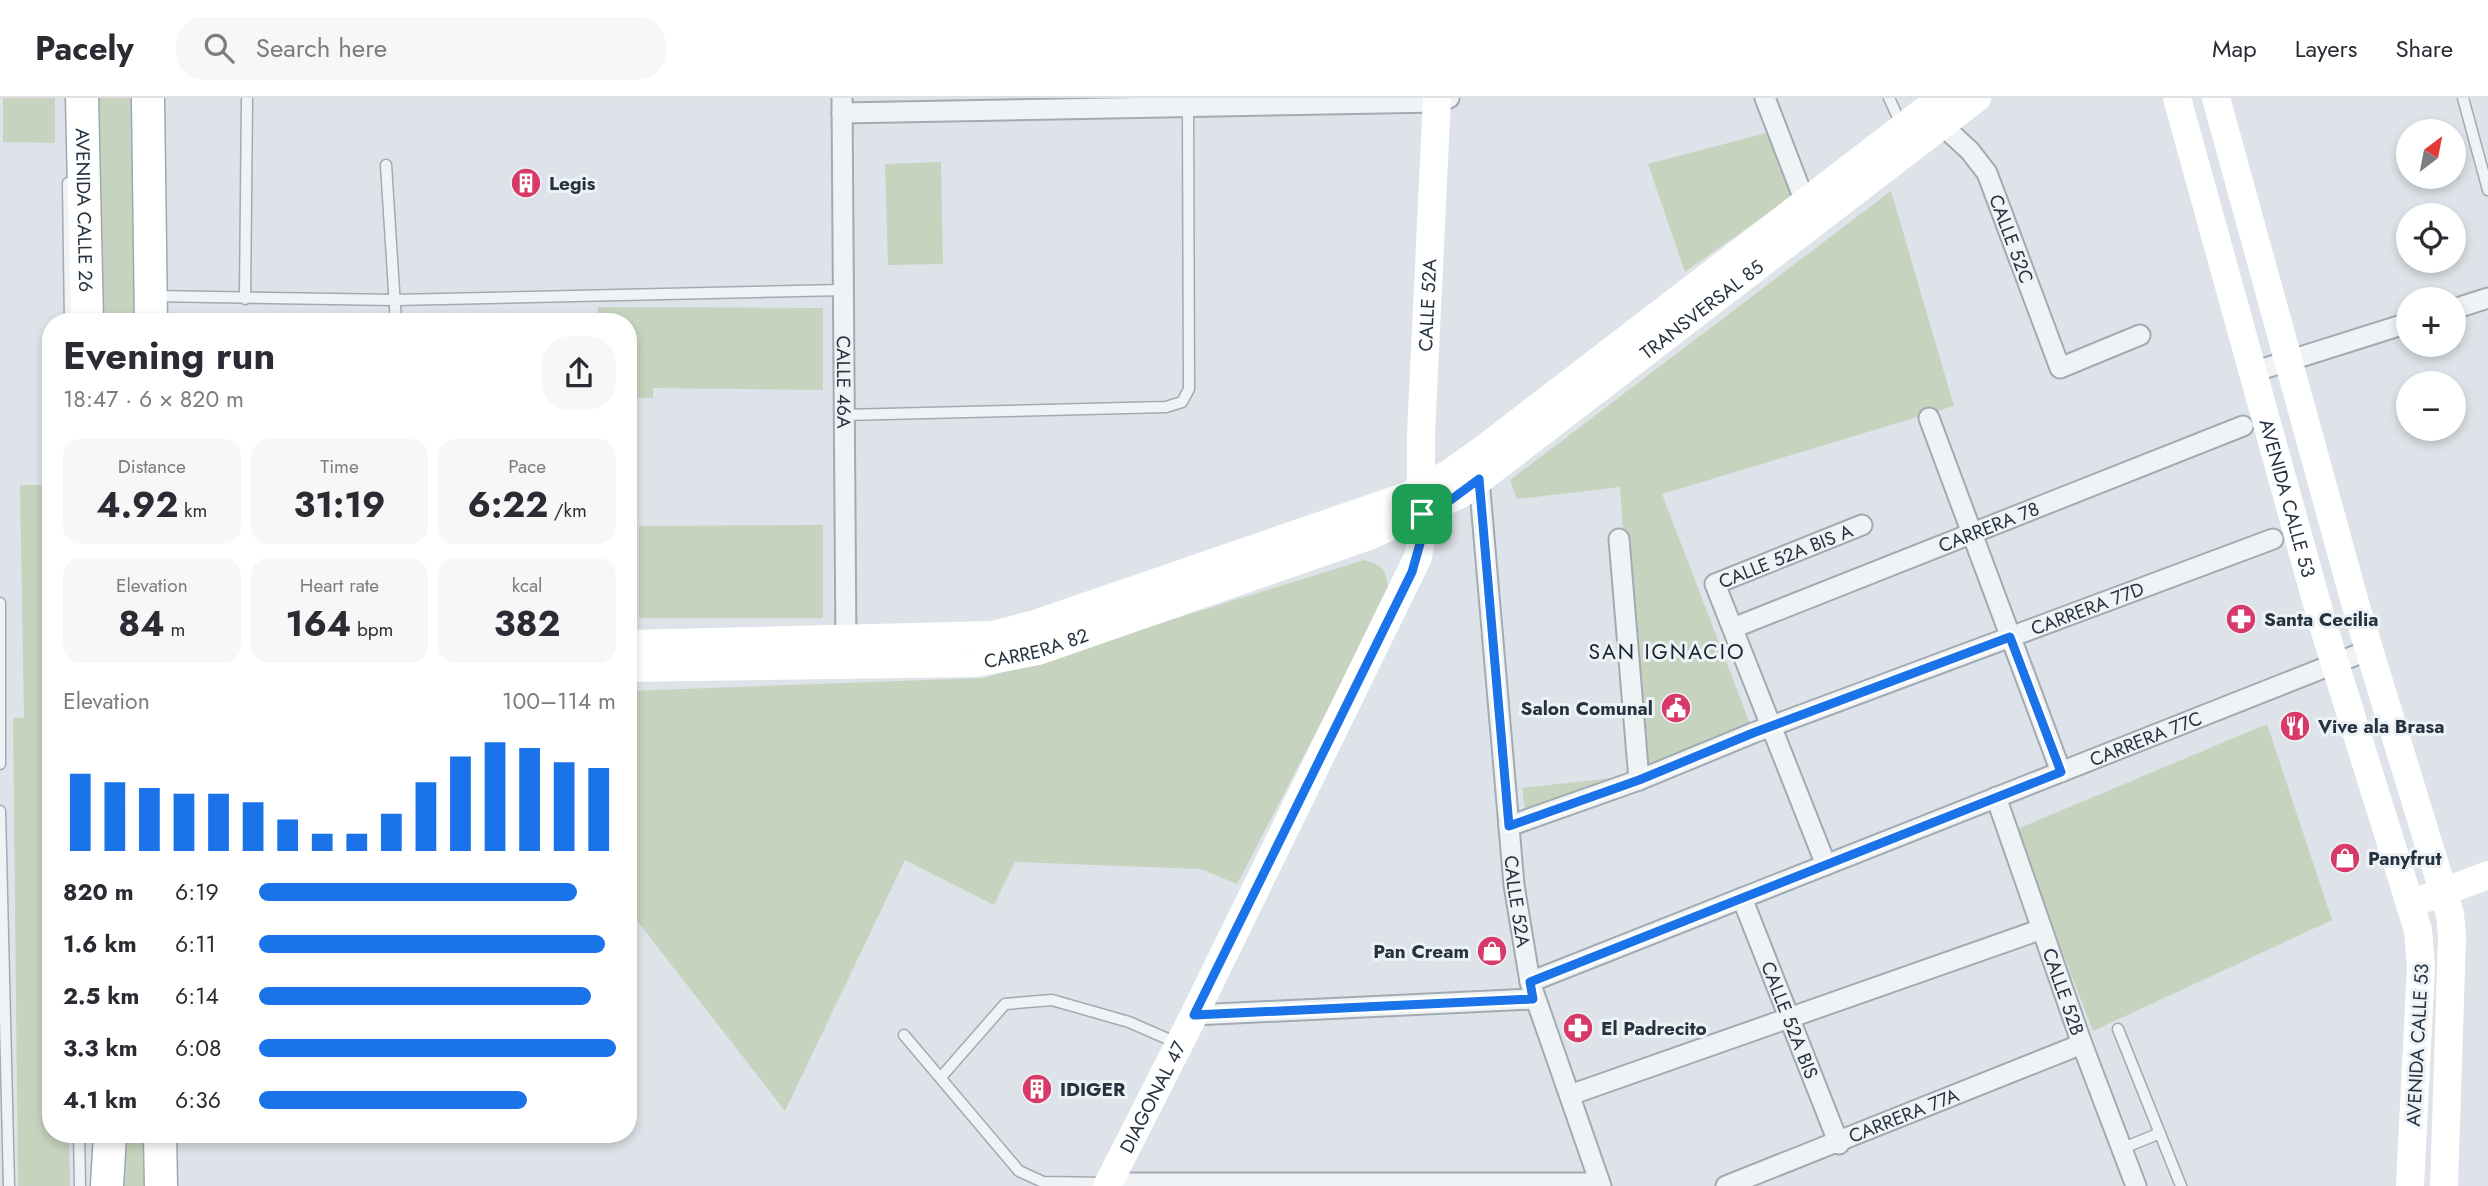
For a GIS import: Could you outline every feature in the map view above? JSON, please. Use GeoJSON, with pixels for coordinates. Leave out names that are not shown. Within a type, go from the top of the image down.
{"type":"FeatureCollection","features":[{"type":"Feature","properties":{"kind":"main road","name":"AVENIDA CALLE 26"},"geometry":{"type":"LineString","coordinates":[[82,98],[87,313]]}},
{"type":"Feature","properties":{"kind":"main road"},"geometry":{"type":"LineString","coordinates":[[148,98],[151,309]]}},
{"type":"Feature","properties":{"kind":"main road"},"geometry":{"type":"LineString","coordinates":[[97,1143],[99,1186]]}},
{"type":"Feature","properties":{"kind":"main road"},"geometry":{"type":"LineString","coordinates":[[107,1186],[109,1143]]}},
{"type":"Feature","properties":{"kind":"main road"},"geometry":{"type":"LineString","coordinates":[[160,1143],[161,1186]]}},
{"type":"Feature","properties":{"kind":"street"},"geometry":{"type":"LineString","coordinates":[[1765,98],[1805,202]]}},
{"type":"Feature","properties":{"kind":"street","name":"TRANSVERSAL 85"},"geometry":{"type":"LineString","coordinates":[[1422,502],[1448,502],[1909,137],[1942,112],[1977,98]]}},
{"type":"Feature","properties":{"kind":"street","name":"AVENIDA CALLE 53"},"geometry":{"type":"LineString","coordinates":[[2177,98],[2335,663],[2418,930],[2421,967],[2410,1186]]}},
{"type":"Feature","properties":{"kind":"street","name":"AVENIDA CALLE 53"},"geometry":{"type":"LineString","coordinates":[[2216,98],[2369,650],[2442,892],[2452,937],[2444,1186]]}},
{"type":"Feature","properties":{"kind":"street"},"geometry":{"type":"LineString","coordinates":[[842,106],[1188,107],[1237,102],[1441,99]]}},
{"type":"Feature","properties":{"kind":"street","name":"CALLE 52A"},"geometry":{"type":"LineString","coordinates":[[1422,502],[1421,434],[1441,99]]}},
{"type":"Feature","properties":{"kind":"street","name":"CALLE 46A"},"geometry":{"type":"LineString","coordinates":[[842,106],[846,651]]}},
{"type":"Feature","properties":{"kind":"street","name":"CALLE 52C"},"geometry":{"type":"LineString","coordinates":[[1942,112],[1987,173],[2060,368],[2140,335]]}},
{"type":"Feature","properties":{"kind":"street","name":"TRANSVERSAL 85"},"geometry":{"type":"LineString","coordinates":[[1422,502],[1501,436],[1805,202],[1909,137]]}},
{"type":"Feature","properties":{"kind":"street"},"geometry":{"type":"LineString","coordinates":[[2466,305],[2488,298]]}},
{"type":"Feature","properties":{"kind":"street"},"geometry":{"type":"LineString","coordinates":[[2253,372],[2396,327]]}},
{"type":"Feature","properties":{"kind":"street"},"geometry":{"type":"LineString","coordinates":[[1928,418],[2061,772]]}},
{"type":"Feature","properties":{"kind":"street","name":"CARRERA 78"},"geometry":{"type":"LineString","coordinates":[[1733,628],[2243,426]]}},
{"type":"Feature","properties":{"kind":"street","name":"CALLE 52A"},"geometry":{"type":"LineString","coordinates":[[1479,479],[1514,885],[1531,990],[1600,1184]]}},
{"type":"Feature","properties":{"kind":"street","name":"CARRERA 82"},"geometry":{"type":"LineString","coordinates":[[637,644],[846,651],[976,663],[1038,650],[1361,538],[1422,502]]}},
{"type":"Feature","properties":{"kind":"street","name":"DIAGONAL 47"},"geometry":{"type":"LineString","coordinates":[[1108,1184],[1180,1044],[1412,572],[1421,540],[1422,502]]}},
{"type":"Feature","properties":{"kind":"street","name":"CALLE 52A BIS A"},"geometry":{"type":"LineString","coordinates":[[1826,865],[1715,584],[1862,525]]}},
{"type":"Feature","properties":{"kind":"street"},"geometry":{"type":"LineString","coordinates":[[1619,538],[1639,780]]}},
{"type":"Feature","properties":{"kind":"street","name":"CARRERA 77D"},"geometry":{"type":"LineString","coordinates":[[1509,826],[1639,780],[1771,726],[2273,539]]}},
{"type":"Feature","properties":{"kind":"street","name":"CARRERA 77C"},"geometry":{"type":"LineString","coordinates":[[1194,1015],[1531,990],[1742,898],[2369,650]]}},
{"type":"Feature","properties":{"kind":"street","name":"CARRERA 82"},"geometry":{"type":"LineString","coordinates":[[637,667],[846,651]]}},
{"type":"Feature","properties":{"kind":"street","name":"CALLE 52B"},"geometry":{"type":"LineString","coordinates":[[1996,797],[2082,1044],[2136,1186]]}},
{"type":"Feature","properties":{"kind":"street"},"geometry":{"type":"LineString","coordinates":[[2411,903],[2488,875]]}},
{"type":"Feature","properties":{"kind":"street","name":"CALLE 52A BIS"},"geometry":{"type":"LineString","coordinates":[[1742,898],[1839,1144]]}},
{"type":"Feature","properties":{"kind":"street"},"geometry":{"type":"LineString","coordinates":[[1570,1095],[2042,929]]}},
{"type":"Feature","properties":{"kind":"street","name":"CARRERA 77A"},"geometry":{"type":"LineString","coordinates":[[1726,1186],[1839,1144],[2082,1044]]}},
{"type":"Feature","properties":{"kind":"street"},"geometry":{"type":"LineString","coordinates":[[1108,1184],[1600,1184]]}},
{"type":"Feature","properties":{"kind":"lane"},"geometry":{"type":"LineString","coordinates":[[245,299],[247,98]]}},
{"type":"Feature","properties":{"kind":"lane"},"geometry":{"type":"LineString","coordinates":[[1889,98],[1909,137]]}},
{"type":"Feature","properties":{"kind":"lane"},"geometry":{"type":"LineString","coordinates":[[2463,98],[2488,190]]}},
{"type":"Feature","properties":{"kind":"lane"},"geometry":{"type":"LineString","coordinates":[[845,415],[1166,407],[1182,402],[1189,389],[1188,107]]}},
{"type":"Feature","properties":{"kind":"lane"},"geometry":{"type":"LineString","coordinates":[[386,165],[396,313]]}},
{"type":"Feature","properties":{"kind":"lane"},"geometry":{"type":"LineString","coordinates":[[68,175],[70,313]]}},
{"type":"Feature","properties":{"kind":"lane"},"geometry":{"type":"LineString","coordinates":[[151,309],[245,299],[395,300],[844,290]]}},
{"type":"Feature","properties":{"kind":"lane"},"geometry":{"type":"LineString","coordinates":[[0,603],[0,764]]}},
{"type":"Feature","properties":{"kind":"lane"},"geometry":{"type":"LineString","coordinates":[[0,811],[9,1186]]}},
{"type":"Feature","properties":{"kind":"lane"},"geometry":{"type":"LineString","coordinates":[[942,1076],[1005,1004],[1052,1000],[1129,1022],[1180,1044]]}},
{"type":"Feature","properties":{"kind":"lane"},"geometry":{"type":"LineString","coordinates":[[2118,1029],[2181,1186]]}},
{"type":"Feature","properties":{"kind":"lane"},"geometry":{"type":"LineString","coordinates":[[904,1035],[942,1076],[1019,1171],[1044,1182],[1108,1184]]}},
{"type":"Feature","properties":{"kind":"lane"},"geometry":{"type":"LineString","coordinates":[[2121,1149],[2160,1133]]}},
{"type":"Feature","properties":{"kind":"lane"},"geometry":{"type":"LineString","coordinates":[[79,1143],[80,1186]]}},
{"type":"Feature","properties":{"kind":"green space"},"geometry":{"type":"Polygon","coordinates":[[[3,98],[55,98],[55,143],[3,142],[3,98]]]}},
{"type":"Feature","properties":{"kind":"green space"},"geometry":{"type":"Polygon","coordinates":[[[97,98],[131,98],[135,313],[101,313],[97,98]]]}},
{"type":"Feature","properties":{"kind":"green space"},"geometry":{"type":"Polygon","coordinates":[[[1770,132],[1795,194],[1685,272],[1648,164],[1770,132]]]}},
{"type":"Feature","properties":{"kind":"green space"},"geometry":{"type":"Polygon","coordinates":[[[941,162],[943,264],[888,265],[885,164],[941,162]]]}},
{"type":"Feature","properties":{"kind":"green space"},"geometry":{"type":"Polygon","coordinates":[[[1891,191],[1954,406],[1662,494],[1752,729],[1640,775],[1620,487],[1517,499],[1510,480],[1891,191]]]}},
{"type":"Feature","properties":{"kind":"green space"},"geometry":{"type":"Polygon","coordinates":[[[598,307],[823,308],[823,390],[653,388],[653,398],[637,398],[637,313],[598,313],[598,307]]]}},
{"type":"Feature","properties":{"kind":"green space"},"geometry":{"type":"Polygon","coordinates":[[[20,485],[42,485],[42,1143],[69,1143],[70,1186],[18,1186],[13,718],[24,718],[20,485]]]}},
{"type":"Feature","properties":{"kind":"green space"},"geometry":{"type":"Polygon","coordinates":[[[823,525],[823,618],[639,618],[639,526],[823,525]]]}},
{"type":"Feature","properties":{"kind":"green space"},"geometry":{"type":"Polygon","coordinates":[[[1364,560],[1382,568],[1386,576],[1388,587],[1237,884],[1201,869],[1015,862],[994,905],[905,860],[785,1111],[637,921],[637,691],[984,678],[1364,560]]]}},
{"type":"Feature","properties":{"kind":"green space"},"geometry":{"type":"Polygon","coordinates":[[[2267,724],[2332,920],[2093,1031],[2015,830],[2267,724]]]}},
{"type":"Feature","properties":{"kind":"green space"},"geometry":{"type":"Polygon","coordinates":[[[1640,775],[1526,816],[1522,788],[1640,775]]]}},
{"type":"Feature","properties":{"kind":"green space"},"geometry":{"type":"Polygon","coordinates":[[[117,1143],[148,1143],[149,1186],[117,1186],[117,1143]]]}},
{"type":"Feature","properties":{"kind":"place","name":"Legis"},"geometry":{"type":"Point","coordinates":[526,183]}},
{"type":"Feature","properties":{"kind":"place","name":"Santa Cecilia"},"geometry":{"type":"Point","coordinates":[2241,619]}},
{"type":"Feature","properties":{"kind":"place","name":"Salon Comunal"},"geometry":{"type":"Point","coordinates":[1676,708]}},
{"type":"Feature","properties":{"kind":"place","name":"Vive ala Brasa"},"geometry":{"type":"Point","coordinates":[2295,726]}},
{"type":"Feature","properties":{"kind":"place","name":"Panyfrut"},"geometry":{"type":"Point","coordinates":[2345,858]}},
{"type":"Feature","properties":{"kind":"place","name":"Pan Cream"},"geometry":{"type":"Point","coordinates":[1492,951]}},
{"type":"Feature","properties":{"kind":"place","name":"El Padrecito"},"geometry":{"type":"Point","coordinates":[1578,1028]}},
{"type":"Feature","properties":{"kind":"place","name":"IDIGER"},"geometry":{"type":"Point","coordinates":[1037,1089]}},
{"type":"Feature","properties":{"kind":"district","name":"SAN IGNACIO"},"geometry":{"type":"Point","coordinates":[1667,652]}},
{"type":"Feature","properties":{"kind":"route"},"geometry":{"type":"LineString","coordinates":[[1479,479],[1509,826],[1639,780],[1753,733],[2010,637],[2061,772],[1530,982],[1533,999],[1194,1015],[1412,572],[1421,540],[1422,514],[1448,502],[1479,479]]}}]}
